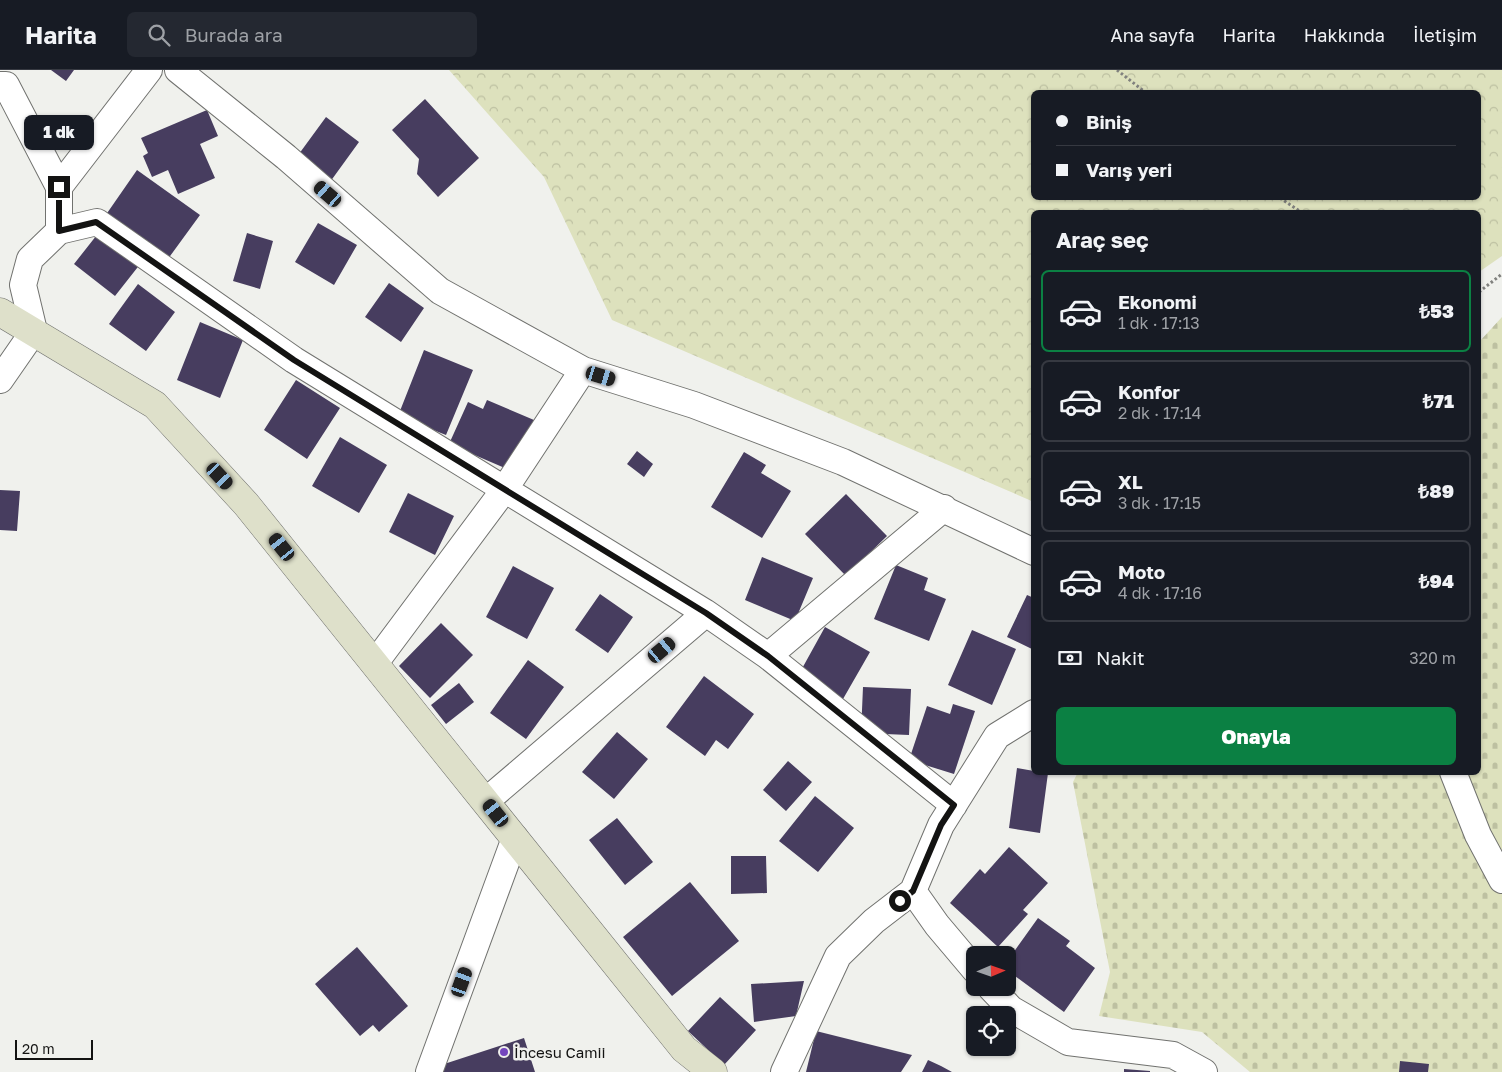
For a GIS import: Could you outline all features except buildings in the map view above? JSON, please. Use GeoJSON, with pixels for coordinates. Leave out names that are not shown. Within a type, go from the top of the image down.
{"type":"FeatureCollection","features":[{"type":"Feature","properties":{"kind":"street"},"geometry":{"type":"LineString","coordinates":[[59,187],[149,70]]}},
{"type":"Feature","properties":{"kind":"street"},"geometry":{"type":"LineString","coordinates":[[178,70],[286,157],[440,291],[582,370],[694,405],[843,462],[1031,551]]}},
{"type":"Feature","properties":{"kind":"street"},"geometry":{"type":"LineString","coordinates":[[0,85],[6,85],[59,187],[59,231]]}},
{"type":"Feature","properties":{"kind":"street"},"geometry":{"type":"LineString","coordinates":[[0,380],[34,331],[23,285],[30,259],[59,231],[96,222],[294,360],[706,613],[768,656],[954,805]]}},
{"type":"Feature","properties":{"kind":"street"},"geometry":{"type":"LineString","coordinates":[[0,312],[155,405],[246,504],[684,1049],[713,1072]]}},
{"type":"Feature","properties":{"kind":"street"},"geometry":{"type":"LineString","coordinates":[[375,663],[504,490],[582,370]]}},
{"type":"Feature","properties":{"kind":"street"},"geometry":{"type":"LineString","coordinates":[[768,656],[944,508]]}},
{"type":"Feature","properties":{"kind":"street"},"geometry":{"type":"LineString","coordinates":[[486,801],[706,613]]}},
{"type":"Feature","properties":{"kind":"street"},"geometry":{"type":"LineString","coordinates":[[784,1072],[838,956],[874,921],[913,891],[941,825],[997,736],[1031,715]]}},
{"type":"Feature","properties":{"kind":"street"},"geometry":{"type":"LineString","coordinates":[[1454,775],[1478,835],[1502,880]]}},
{"type":"Feature","properties":{"kind":"street"},"geometry":{"type":"LineString","coordinates":[[429,1072],[515,838]]}},
{"type":"Feature","properties":{"kind":"street"},"geometry":{"type":"LineString","coordinates":[[913,891],[937,925],[966,959]]}},
{"type":"Feature","properties":{"kind":"street"},"geometry":{"type":"LineString","coordinates":[[999,996],[1011,1009],[1068,1042],[1172,1055],[1204,1072]]}},
{"type":"Feature","properties":{"kind":"path"},"geometry":{"type":"LineString","coordinates":[[1117,70],[1142,90]]}},
{"type":"Feature","properties":{"kind":"path"},"geometry":{"type":"LineString","coordinates":[[1283,200],[1297,210]]}},
{"type":"Feature","properties":{"kind":"path"},"geometry":{"type":"LineString","coordinates":[[1481,290],[1502,274]]}},
{"type":"Feature","properties":{"kind":"green space"},"geometry":{"type":"Polygon","coordinates":[[[449,70],[1502,70],[1502,256],[1481,271],[1481,210],[1031,210],[1031,501],[612,320],[544,177],[449,70]]]}},
{"type":"Feature","properties":{"kind":"green space"},"geometry":{"type":"Polygon","coordinates":[[[1502,317],[1502,1072],[1250,1072],[1202,1032],[1099,1016],[1110,972],[1073,782],[1076,775],[1481,775],[1481,340],[1502,317]]]}},
{"type":"Feature","properties":{"kind":"place","name":"İncesu Camii"},"geometry":{"type":"Point","coordinates":[504,1052]}},
{"type":"Feature","properties":{"kind":"route"},"geometry":{"type":"LineString","coordinates":[[59,187],[59,231],[96,222],[294,360],[706,613],[768,656],[954,805],[941,825],[913,891],[900,901]]}}]}
